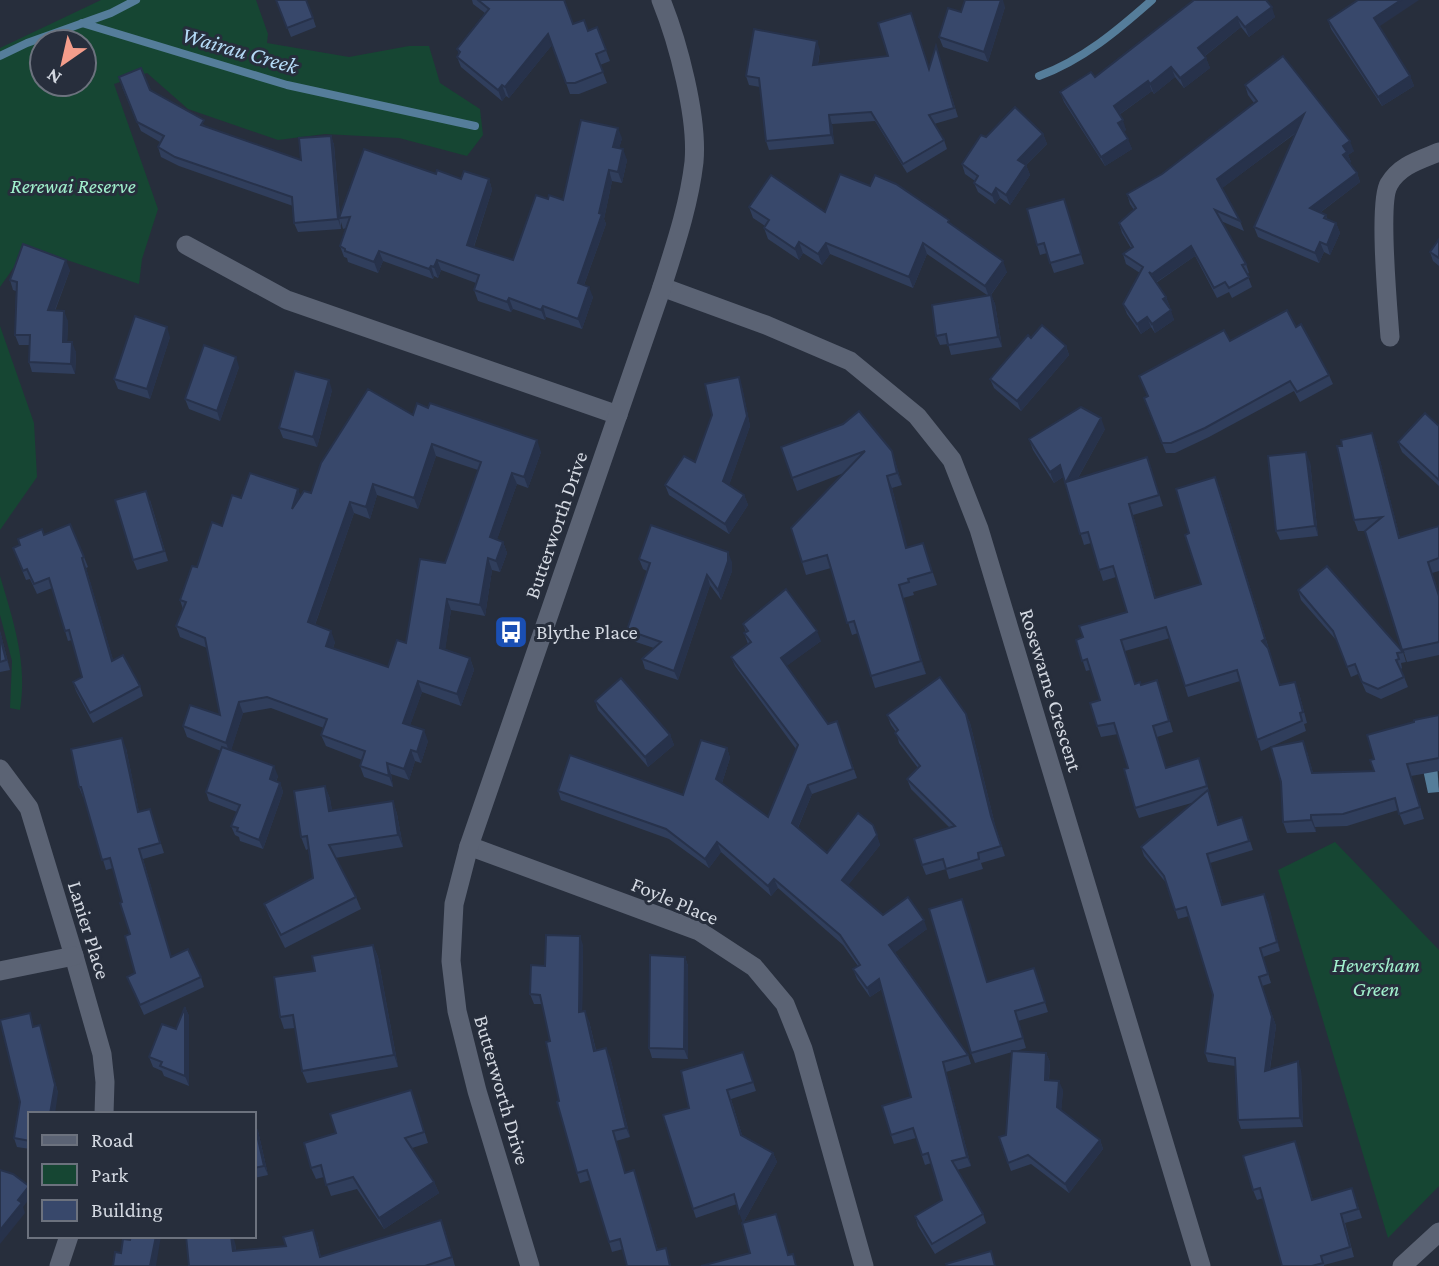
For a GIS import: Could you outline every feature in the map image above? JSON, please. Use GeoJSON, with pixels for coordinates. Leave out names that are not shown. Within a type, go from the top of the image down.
{"type":"FeatureCollection","features":[{"type":"Feature","properties":{"kind":"street","name":"Butterworth Drive"},"geometry":{"type":"LineString","coordinates":[[530,1266],[477,1091],[457,1012],[452,961],[454,904],[470,846],[662,287],[688,203],[694,159],[690,102],[661,0]]}},
{"type":"Feature","properties":{"kind":"street"},"geometry":{"type":"LineString","coordinates":[[1390,337],[1385,256],[1388,185],[1406,165],[1439,152]]}},
{"type":"Feature","properties":{"kind":"street"},"geometry":{"type":"LineString","coordinates":[[186,245],[287,300],[618,415]]}},
{"type":"Feature","properties":{"kind":"street","name":"Rosewarne Crescent"},"geometry":{"type":"LineString","coordinates":[[662,287],[766,325],[850,361],[918,416],[952,460],[979,529],[1201,1266]]}},
{"type":"Feature","properties":{"kind":"street","name":"Lanier Place"},"geometry":{"type":"LineString","coordinates":[[0,769],[29,808],[74,956],[102,1055],[104,1112]]}},
{"type":"Feature","properties":{"kind":"street","name":"Foyle Place"},"geometry":{"type":"LineString","coordinates":[[470,846],[699,931],[754,967],[785,1004],[803,1049],[864,1266]]}},
{"type":"Feature","properties":{"kind":"street"},"geometry":{"type":"LineString","coordinates":[[0,971],[74,956]]}},
{"type":"Feature","properties":{"kind":"street"},"geometry":{"type":"LineString","coordinates":[[1402,1266],[1439,1232]]}},
{"type":"Feature","properties":{"kind":"street"},"geometry":{"type":"LineString","coordinates":[[59,1266],[68,1238]]}},
{"type":"Feature","properties":{"kind":"green space","name":"Rerewai Reserve"},"geometry":{"type":"Polygon","coordinates":[[[101,0],[256,0],[268,34],[267,43],[349,57],[409,46],[429,46],[440,83],[480,109],[483,135],[467,156],[399,138],[325,134],[278,140],[188,109],[147,73],[114,84],[158,209],[142,259],[139,284],[28,247],[0,287],[0,48],[28,35],[28,98],[98,98],[98,28],[42,28],[101,0]]]}},
{"type":"Feature","properties":{"kind":"green space"},"geometry":{"type":"Polygon","coordinates":[[[0,326],[34,423],[37,477],[0,530],[0,326]]]}},
{"type":"Feature","properties":{"kind":"green space"},"geometry":{"type":"Polygon","coordinates":[[[0,576],[21,659],[20,710],[10,708],[12,661],[0,615],[0,576]]]}},
{"type":"Feature","properties":{"kind":"green space","name":"Heversham Green"},"geometry":{"type":"Polygon","coordinates":[[[1335,842],[1439,950],[1439,1186],[1388,1238],[1278,870],[1335,842]]]}},
{"type":"Feature","properties":{"kind":"water"},"geometry":{"type":"Polygon","coordinates":[[[1437,763],[1439,792],[1428,793],[1422,765],[1437,763]]]}},
{"type":"Feature","properties":{"kind":"building"},"geometry":{"type":"Polygon","coordinates":[[[276,0],[306,0],[313,18],[287,28],[276,0]]]}},
{"type":"Feature","properties":{"kind":"building"},"geometry":{"type":"Polygon","coordinates":[[[478,0],[564,0],[573,24],[584,20],[588,31],[597,27],[606,50],[596,54],[603,72],[575,83],[566,83],[548,34],[505,87],[502,85],[498,90],[457,57],[460,52],[457,49],[489,9],[478,0]]]}},
{"type":"Feature","properties":{"kind":"building"},"geometry":{"type":"Polygon","coordinates":[[[965,0],[1001,0],[984,52],[939,37],[948,8],[961,12],[965,0]]]}},
{"type":"Feature","properties":{"kind":"building"},"geometry":{"type":"Polygon","coordinates":[[[1194,0],[1266,0],[1272,7],[1245,27],[1237,17],[1198,48],[1206,58],[1180,78],[1171,67],[1150,84],[1148,81],[1114,106],[1123,120],[1118,123],[1128,139],[1101,157],[1060,92],[1091,72],[1095,77],[1194,0]]]}},
{"type":"Feature","properties":{"kind":"building"},"geometry":{"type":"Polygon","coordinates":[[[1358,0],[1401,0],[1374,18],[1410,76],[1378,97],[1328,20],[1358,0]]]}},
{"type":"Feature","properties":{"kind":"building"},"geometry":{"type":"Polygon","coordinates":[[[911,13],[929,69],[936,46],[954,108],[929,115],[944,140],[903,164],[871,112],[829,115],[831,135],[766,141],[759,78],[746,76],[754,29],[817,41],[813,65],[888,56],[878,23],[911,13]]]}},
{"type":"Feature","properties":{"kind":"building"},"geometry":{"type":"Polygon","coordinates":[[[1283,56],[1350,141],[1343,146],[1347,152],[1343,155],[1357,173],[1310,208],[1336,223],[1327,245],[1320,242],[1315,253],[1254,227],[1304,114],[1217,179],[1240,221],[1215,210],[1246,264],[1242,265],[1249,277],[1229,288],[1225,282],[1214,288],[1191,246],[1152,274],[1149,272],[1166,297],[1163,299],[1171,310],[1152,324],[1147,317],[1137,324],[1123,304],[1143,267],[1123,254],[1133,247],[1119,223],[1136,208],[1127,194],[1162,174],[1257,101],[1245,85],[1283,56]]]}},
{"type":"Feature","properties":{"kind":"building"},"geometry":{"type":"Polygon","coordinates":[[[141,68],[150,90],[204,120],[201,125],[301,160],[299,138],[331,136],[338,219],[294,223],[292,197],[175,157],[158,147],[164,136],[137,122],[119,77],[141,68]]]}},
{"type":"Feature","properties":{"kind":"building"},"geometry":{"type":"Polygon","coordinates":[[[1015,107],[1043,134],[1018,160],[1026,165],[1006,195],[996,188],[992,195],[974,183],[978,176],[962,164],[981,135],[986,137],[1015,107]]]}},
{"type":"Feature","properties":{"kind":"building"},"geometry":{"type":"Polygon","coordinates":[[[581,120],[618,128],[613,147],[623,149],[618,172],[609,170],[599,213],[602,214],[578,283],[589,287],[578,319],[543,306],[541,310],[509,298],[507,302],[474,290],[479,275],[437,260],[434,267],[429,269],[379,251],[374,262],[345,251],[340,246],[350,217],[339,218],[364,149],[436,174],[437,170],[461,179],[464,171],[489,179],[467,245],[513,260],[536,195],[548,199],[549,195],[563,200],[581,120]]]}},
{"type":"Feature","properties":{"kind":"building"},"geometry":{"type":"Polygon","coordinates":[[[840,174],[870,186],[875,175],[896,184],[1003,261],[985,286],[923,243],[909,277],[826,243],[818,254],[799,242],[795,249],[764,228],[769,220],[749,207],[771,175],[825,212],[840,174]]]}},
{"type":"Feature","properties":{"kind":"building"},"geometry":{"type":"Polygon","coordinates":[[[1064,199],[1081,254],[1050,263],[1044,243],[1037,245],[1027,209],[1064,199]]]}},
{"type":"Feature","properties":{"kind":"building"},"geometry":{"type":"Polygon","coordinates":[[[1439,239],[1439,258],[1430,252],[1439,239]]]}},
{"type":"Feature","properties":{"kind":"building"},"geometry":{"type":"Polygon","coordinates":[[[23,244],[66,260],[48,310],[64,311],[63,342],[72,342],[71,364],[29,362],[30,335],[15,335],[17,282],[10,280],[23,244]]]}},
{"type":"Feature","properties":{"kind":"building"},"geometry":{"type":"Polygon","coordinates":[[[991,295],[998,337],[948,345],[946,334],[936,336],[932,305],[991,295]]]}},
{"type":"Feature","properties":{"kind":"building"},"geometry":{"type":"Polygon","coordinates":[[[1287,310],[1296,327],[1301,324],[1329,375],[1297,392],[1290,381],[1205,428],[1171,443],[1162,443],[1144,398],[1148,396],[1139,376],[1224,330],[1230,341],[1287,310]]]}},
{"type":"Feature","properties":{"kind":"building"},"geometry":{"type":"Polygon","coordinates":[[[135,316],[167,327],[147,389],[114,379],[135,316]]]}},
{"type":"Feature","properties":{"kind":"building"},"geometry":{"type":"Polygon","coordinates":[[[1042,325],[1066,346],[1017,401],[990,379],[1028,335],[1031,338],[1042,325]]]}},
{"type":"Feature","properties":{"kind":"building"},"geometry":{"type":"Polygon","coordinates":[[[204,345],[236,357],[217,411],[185,399],[204,345]]]}},
{"type":"Feature","properties":{"kind":"building"},"geometry":{"type":"Polygon","coordinates":[[[295,371],[329,380],[313,437],[279,428],[295,371]]]}},
{"type":"Feature","properties":{"kind":"building"},"geometry":{"type":"Polygon","coordinates":[[[739,377],[747,416],[723,481],[744,495],[725,524],[665,485],[684,456],[695,462],[712,415],[705,384],[739,377]]]}},
{"type":"Feature","properties":{"kind":"building"},"geometry":{"type":"Polygon","coordinates":[[[368,389],[413,415],[417,403],[428,408],[430,403],[537,440],[524,477],[512,473],[490,537],[503,542],[496,561],[488,558],[480,605],[447,599],[440,648],[470,658],[457,694],[418,681],[403,723],[424,730],[417,752],[411,750],[404,769],[387,763],[389,776],[360,766],[365,751],[321,735],[327,719],[267,697],[239,702],[226,743],[183,726],[190,705],[220,715],[205,638],[176,626],[186,602],[180,600],[192,566],[197,567],[212,522],[222,526],[232,495],[241,498],[250,473],[298,489],[292,509],[304,491],[311,493],[321,463],[368,389]],[[432,444],[414,498],[373,484],[366,507],[350,502],[308,622],[331,631],[326,646],[388,667],[397,640],[406,643],[420,559],[445,563],[481,462],[432,444]]]}},
{"type":"Feature","properties":{"kind":"building"},"geometry":{"type":"Polygon","coordinates":[[[1081,407],[1101,418],[1066,482],[1147,457],[1159,495],[1129,504],[1155,598],[1201,584],[1185,535],[1189,533],[1176,489],[1215,477],[1265,639],[1262,641],[1268,648],[1280,685],[1295,682],[1303,712],[1300,713],[1302,721],[1257,740],[1237,670],[1185,686],[1166,627],[1121,640],[1135,684],[1157,680],[1169,721],[1153,726],[1166,768],[1199,758],[1207,786],[1135,808],[1124,769],[1128,768],[1114,723],[1097,726],[1090,703],[1100,700],[1087,659],[1082,661],[1076,640],[1083,637],[1079,626],[1127,612],[1113,566],[1099,570],[1088,532],[1080,534],[1060,465],[1050,472],[1029,439],[1081,407]]]}},
{"type":"Feature","properties":{"kind":"building"},"geometry":{"type":"Polygon","coordinates":[[[859,411],[892,451],[897,473],[887,476],[906,548],[923,543],[932,572],[908,579],[909,582],[899,585],[921,661],[871,676],[854,621],[847,623],[827,555],[802,562],[791,528],[865,451],[792,478],[781,447],[843,424],[859,411]]]}},
{"type":"Feature","properties":{"kind":"building"},"geometry":{"type":"Polygon","coordinates":[[[1425,413],[1439,426],[1439,480],[1398,442],[1425,413]]]}},
{"type":"Feature","properties":{"kind":"building"},"geometry":{"type":"Polygon","coordinates":[[[1372,433],[1399,538],[1439,526],[1439,558],[1428,562],[1439,596],[1439,642],[1402,650],[1365,531],[1382,517],[1354,520],[1337,446],[1342,446],[1341,440],[1372,433]]]}},
{"type":"Feature","properties":{"kind":"building"},"geometry":{"type":"Polygon","coordinates":[[[1306,452],[1315,526],[1276,531],[1268,456],[1306,452]]]}},
{"type":"Feature","properties":{"kind":"building"},"geometry":{"type":"Polygon","coordinates":[[[146,491],[164,551],[133,560],[115,500],[146,491]]]}},
{"type":"Feature","properties":{"kind":"building"},"geometry":{"type":"Polygon","coordinates":[[[70,524],[84,557],[82,558],[112,661],[123,655],[140,686],[90,713],[73,682],[82,677],[69,630],[65,631],[49,578],[34,584],[27,569],[23,571],[13,548],[20,545],[18,539],[42,529],[44,535],[70,524]]]}},
{"type":"Feature","properties":{"kind":"building"},"geometry":{"type":"Polygon","coordinates":[[[651,525],[728,552],[728,561],[718,590],[707,575],[674,671],[642,659],[661,642],[627,630],[650,563],[639,559],[651,525]]]}},
{"type":"Feature","properties":{"kind":"building"},"geometry":{"type":"Polygon","coordinates":[[[1327,566],[1403,652],[1397,653],[1399,659],[1396,660],[1404,677],[1378,689],[1362,682],[1355,664],[1347,667],[1333,631],[1298,590],[1327,566]]]}},
{"type":"Feature","properties":{"kind":"building"},"geometry":{"type":"Polygon","coordinates":[[[786,589],[817,631],[781,658],[828,724],[837,721],[853,769],[808,785],[792,823],[827,853],[858,813],[873,825],[877,835],[842,880],[883,915],[908,897],[924,920],[889,945],[968,1055],[943,1062],[967,1157],[952,1161],[983,1214],[932,1244],[915,1216],[942,1200],[928,1153],[922,1155],[913,1128],[891,1135],[882,1106],[911,1097],[879,979],[867,988],[853,969],[860,965],[840,935],[774,879],[768,886],[717,842],[705,859],[666,829],[558,791],[570,755],[683,795],[701,740],[727,748],[716,779],[768,817],[798,745],[731,657],[751,642],[744,633],[748,631],[743,624],[786,589]]]}},
{"type":"Feature","properties":{"kind":"building"},"geometry":{"type":"Polygon","coordinates":[[[0,636],[6,660],[0,662],[0,636]]]}},
{"type":"Feature","properties":{"kind":"building"},"geometry":{"type":"Polygon","coordinates":[[[940,677],[966,714],[1001,846],[978,853],[979,859],[946,869],[943,859],[922,865],[914,839],[955,826],[907,779],[920,766],[895,733],[898,730],[887,715],[940,677]]]}},
{"type":"Feature","properties":{"kind":"building"},"geometry":{"type":"Polygon","coordinates":[[[621,678],[670,735],[645,757],[595,701],[621,678]]]}},
{"type":"Feature","properties":{"kind":"building"},"geometry":{"type":"Polygon","coordinates":[[[1439,715],[1439,758],[1407,764],[1420,807],[1399,814],[1395,798],[1343,814],[1311,815],[1311,820],[1283,822],[1281,782],[1271,747],[1303,741],[1312,773],[1374,771],[1370,760],[1374,759],[1367,735],[1439,715]]]}},
{"type":"Feature","properties":{"kind":"building"},"geometry":{"type":"Polygon","coordinates":[[[122,738],[138,812],[150,809],[160,843],[139,849],[171,957],[188,949],[201,977],[140,1005],[127,977],[135,973],[125,936],[130,934],[120,903],[122,902],[110,858],[102,860],[79,787],[71,749],[122,738]]]}},
{"type":"Feature","properties":{"kind":"building"},"geometry":{"type":"Polygon","coordinates":[[[222,747],[274,766],[270,779],[280,783],[259,840],[231,826],[240,805],[206,792],[222,747]]]}},
{"type":"Feature","properties":{"kind":"building"},"geometry":{"type":"Polygon","coordinates":[[[325,786],[329,811],[393,801],[398,835],[329,845],[356,897],[281,935],[264,904],[313,878],[307,836],[301,837],[294,791],[325,786]]]}},
{"type":"Feature","properties":{"kind":"building"},"geometry":{"type":"Polygon","coordinates":[[[1208,790],[1218,825],[1242,817],[1249,841],[1207,854],[1222,905],[1264,894],[1277,942],[1260,948],[1268,974],[1259,977],[1272,1017],[1265,1071],[1298,1061],[1300,1118],[1238,1120],[1235,1058],[1205,1053],[1213,995],[1186,907],[1175,910],[1164,876],[1141,847],[1208,790]]]}},
{"type":"Feature","properties":{"kind":"building"},"geometry":{"type":"Polygon","coordinates":[[[962,899],[987,982],[1034,968],[1045,1002],[1015,1011],[1023,1038],[971,1053],[929,909],[962,899]]]}},
{"type":"Feature","properties":{"kind":"building"},"geometry":{"type":"Polygon","coordinates":[[[546,935],[580,936],[579,1012],[585,1011],[594,1051],[606,1048],[626,1128],[613,1131],[625,1173],[634,1170],[657,1250],[666,1248],[670,1266],[627,1266],[620,1239],[609,1242],[587,1170],[577,1173],[557,1102],[559,1101],[546,1042],[550,1041],[540,995],[530,994],[531,965],[545,966],[546,935]]]}},
{"type":"Feature","properties":{"kind":"building"},"geometry":{"type":"Polygon","coordinates":[[[373,945],[394,1055],[302,1071],[293,1015],[280,1017],[274,977],[315,971],[312,956],[373,945]]]}},
{"type":"Feature","properties":{"kind":"building"},"geometry":{"type":"Polygon","coordinates":[[[650,955],[685,957],[684,1049],[649,1048],[650,955]]]}},
{"type":"Feature","properties":{"kind":"building"},"geometry":{"type":"Polygon","coordinates":[[[185,1007],[185,1076],[160,1066],[162,1062],[149,1057],[162,1024],[176,1029],[185,1007]]]}},
{"type":"Feature","properties":{"kind":"building"},"geometry":{"type":"Polygon","coordinates":[[[30,1013],[33,1027],[40,1025],[55,1085],[50,1112],[28,1112],[28,1141],[14,1138],[20,1102],[0,1020],[30,1013]]]}},
{"type":"Feature","properties":{"kind":"building"},"geometry":{"type":"Polygon","coordinates":[[[1012,1051],[1046,1053],[1045,1080],[1059,1081],[1057,1107],[1100,1140],[1065,1184],[1028,1155],[1008,1163],[999,1137],[1006,1135],[1012,1051]]]}},
{"type":"Feature","properties":{"kind":"building"},"geometry":{"type":"Polygon","coordinates":[[[743,1052],[753,1082],[727,1090],[741,1135],[773,1153],[739,1213],[734,1194],[693,1209],[663,1115],[689,1108],[681,1071],[743,1052]]]}},
{"type":"Feature","properties":{"kind":"building"},"geometry":{"type":"Polygon","coordinates":[[[411,1090],[424,1132],[405,1138],[434,1182],[379,1218],[353,1177],[326,1185],[321,1165],[311,1168],[304,1143],[336,1133],[330,1114],[411,1090]]]}},
{"type":"Feature","properties":{"kind":"building"},"geometry":{"type":"Polygon","coordinates":[[[256,1130],[264,1166],[256,1168],[256,1130]]]}},
{"type":"Feature","properties":{"kind":"building"},"geometry":{"type":"Polygon","coordinates":[[[1295,1141],[1312,1200],[1352,1188],[1358,1209],[1341,1214],[1350,1247],[1321,1256],[1323,1263],[1312,1266],[1282,1266],[1260,1188],[1253,1190],[1243,1156],[1295,1141]]]}},
{"type":"Feature","properties":{"kind":"building"},"geometry":{"type":"Polygon","coordinates":[[[0,1170],[13,1174],[28,1187],[18,1200],[22,1203],[0,1230],[0,1170]]]}},
{"type":"Feature","properties":{"kind":"building"},"geometry":{"type":"Polygon","coordinates":[[[776,1214],[788,1255],[793,1254],[796,1266],[701,1266],[750,1253],[742,1223],[776,1214]]]}},
{"type":"Feature","properties":{"kind":"building"},"geometry":{"type":"Polygon","coordinates":[[[441,1220],[452,1257],[425,1266],[189,1266],[186,1238],[231,1238],[233,1251],[286,1246],[283,1237],[313,1230],[320,1257],[441,1220]]]}},
{"type":"Feature","properties":{"kind":"building"},"geometry":{"type":"Polygon","coordinates":[[[156,1238],[150,1266],[113,1266],[115,1252],[121,1253],[123,1239],[156,1238]]]}},
{"type":"Feature","properties":{"kind":"building"},"geometry":{"type":"Polygon","coordinates":[[[991,1251],[995,1266],[946,1264],[991,1251]]]}},
{"type":"Feature","properties":{"kind":"waterway","name":"Wairau Creek"},"geometry":{"type":"LineString","coordinates":[[0,56],[27,43],[111,13],[136,0]]}},
{"type":"Feature","properties":{"kind":"waterway","name":"Wairau Creek"},"geometry":{"type":"LineString","coordinates":[[1039,76],[1085,53],[1152,0]]}},
{"type":"Feature","properties":{"kind":"waterway","name":"Wairau Creek"},"geometry":{"type":"LineString","coordinates":[[82,23],[287,85],[475,126]]}},
{"type":"Feature","properties":{"kind":"place","name":"Blythe Place"},"geometry":{"type":"Point","coordinates":[511,632]}}]}
